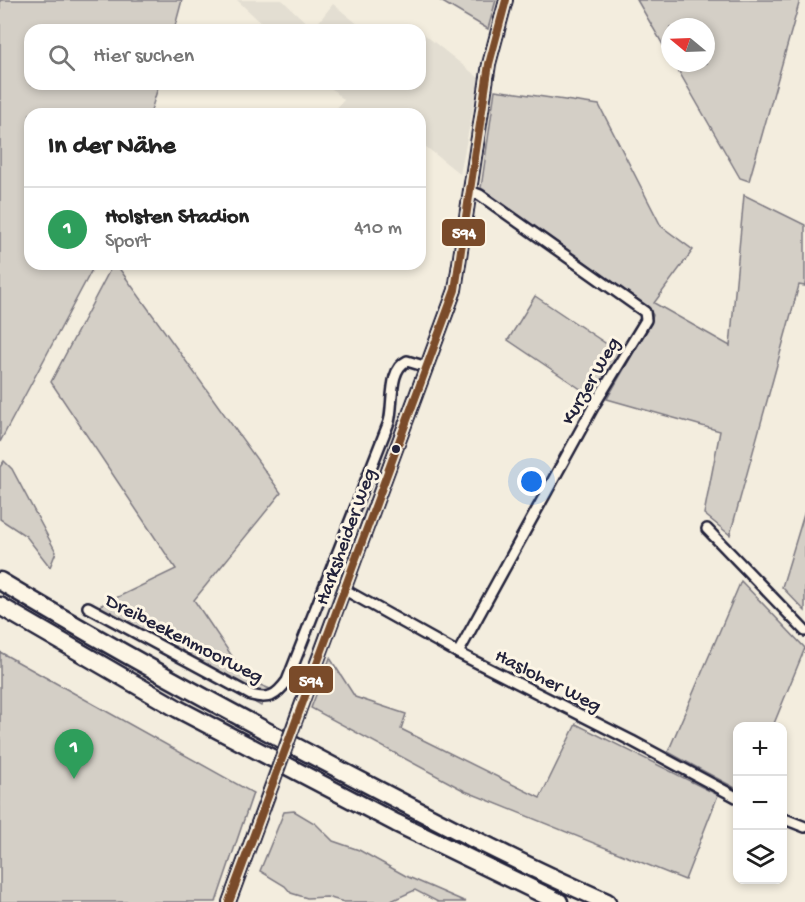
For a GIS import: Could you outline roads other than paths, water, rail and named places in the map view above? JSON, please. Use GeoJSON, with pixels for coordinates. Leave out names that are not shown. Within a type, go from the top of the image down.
{"type":"FeatureCollection","features":[{"type":"Feature","properties":{"kind":"highway"},"geometry":{"type":"LineString","coordinates":[[0,582],[189,691],[295,747],[426,815],[607,902]]}},
{"type":"Feature","properties":{"kind":"highway"},"geometry":{"type":"LineString","coordinates":[[0,606],[178,709],[396,823],[559,902]]}},
{"type":"Feature","properties":{"kind":"main road","name":"Harksheider Weg"},"geometry":{"type":"LineString","coordinates":[[229,902],[454,290],[489,64],[506,0]]}},
{"type":"Feature","properties":{"kind":"street","name":"Kurzer Weg"},"geometry":{"type":"LineString","coordinates":[[458,653],[596,402],[645,320],[645,312],[470,190]]}},
{"type":"Feature","properties":{"kind":"street","name":"Dreibeekenmoorweg"},"geometry":{"type":"LineString","coordinates":[[88,607],[251,695],[262,698],[271,697],[280,691],[287,681],[389,422],[396,370],[401,363],[407,361],[427,367]]}},
{"type":"Feature","properties":{"kind":"street"},"geometry":{"type":"LineString","coordinates":[[707,529],[805,631]]}},
{"type":"Feature","properties":{"kind":"street","name":"Hasloher Weg"},"geometry":{"type":"LineString","coordinates":[[345,590],[458,653],[632,741],[733,795]]}},
{"type":"Feature","properties":{"kind":"street"},"geometry":{"type":"LineString","coordinates":[[787,819],[805,826]]}},
{"type":"Feature","properties":{"kind":"place","name":"Holsten Stadion"},"geometry":{"type":"Point","coordinates":[74,779]}}]}
